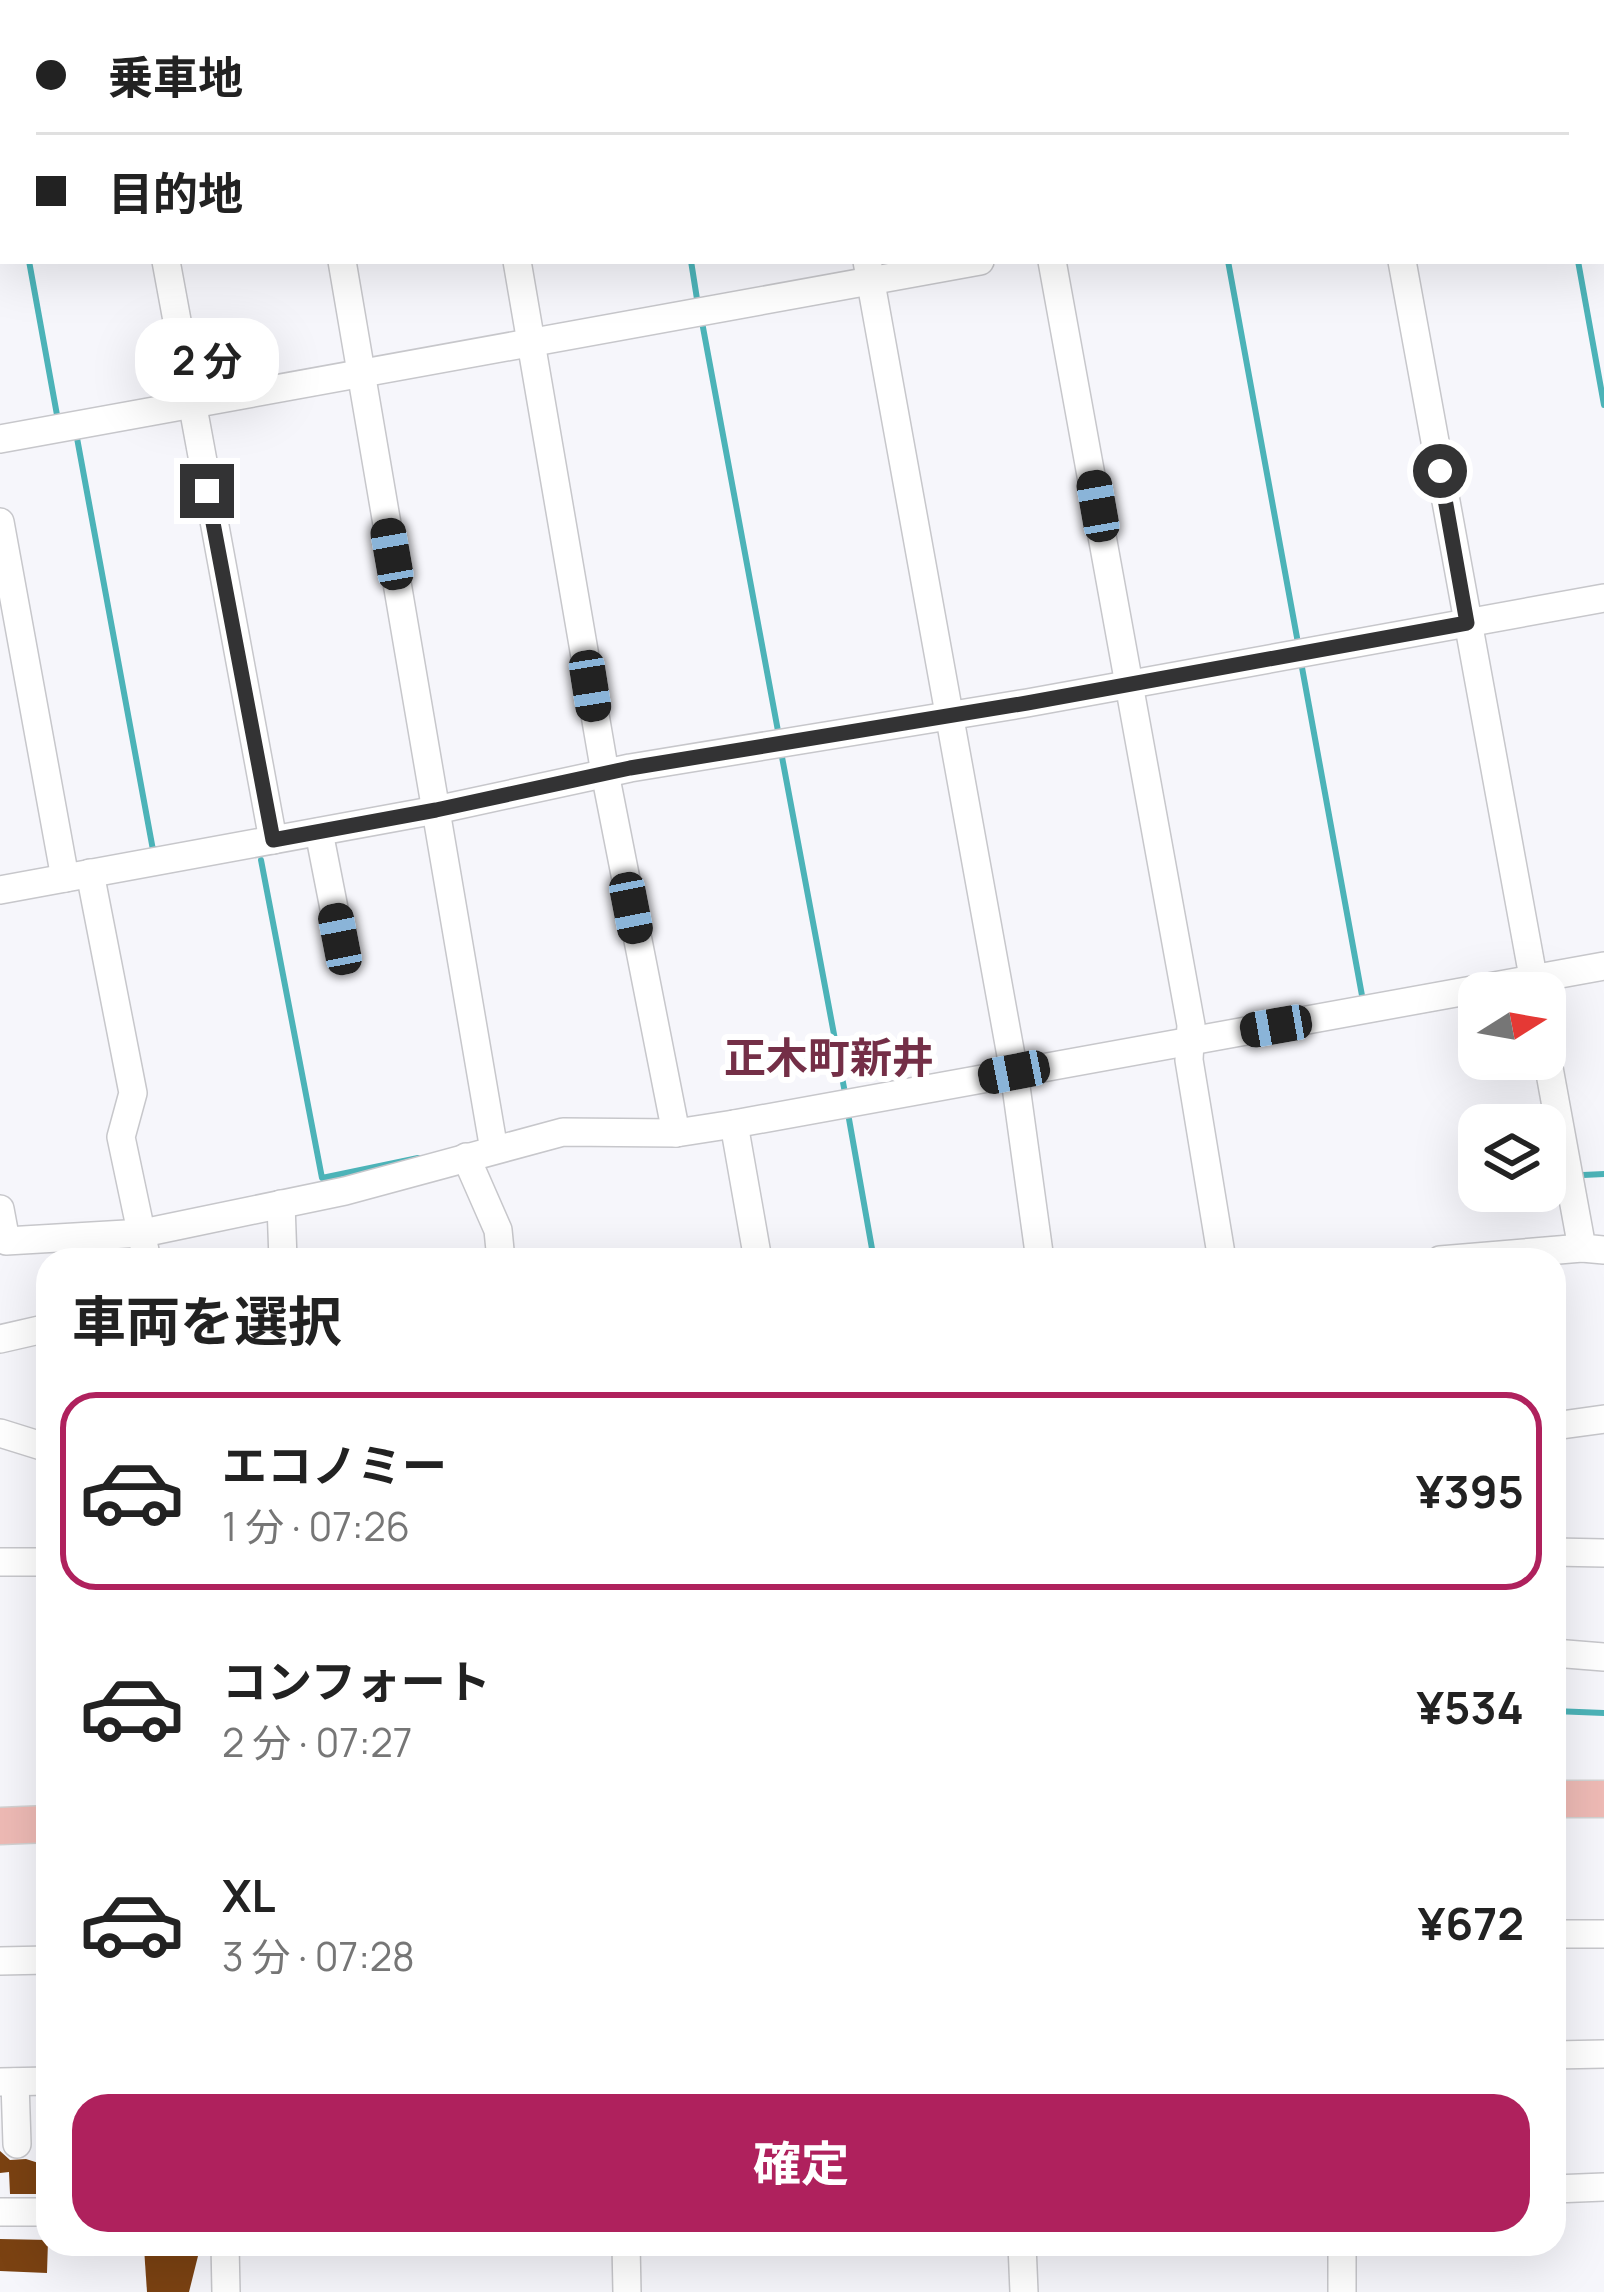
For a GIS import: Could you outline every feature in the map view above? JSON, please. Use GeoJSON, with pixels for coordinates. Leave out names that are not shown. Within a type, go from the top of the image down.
{"type":"FeatureCollection","features":[{"type":"Feature","properties":{"kind":"main road"},"geometry":{"type":"LineString","coordinates":[[1566,1799],[1604,1798]]}},
{"type":"Feature","properties":{"kind":"main road"},"geometry":{"type":"LineString","coordinates":[[0,1826],[36,1824]]}},
{"type":"Feature","properties":{"kind":"street"},"geometry":{"type":"LineString","coordinates":[[167,264],[273,840]]}},
{"type":"Feature","properties":{"kind":"street"},"geometry":{"type":"LineString","coordinates":[[342,264],[494,1150]]}},
{"type":"Feature","properties":{"kind":"street"},"geometry":{"type":"LineString","coordinates":[[518,264],[604,772],[676,1133]]}},
{"type":"Feature","properties":{"kind":"street"},"geometry":{"type":"LineString","coordinates":[[0,439],[532,342],[869,271],[947,264]]}},
{"type":"Feature","properties":{"kind":"street"},"geometry":{"type":"LineString","coordinates":[[1053,264],[1191,1025],[1189,1060],[1220,1248]]}},
{"type":"Feature","properties":{"kind":"street"},"geometry":{"type":"LineString","coordinates":[[1403,264],[1531,972]]}},
{"type":"Feature","properties":{"kind":"street"},"geometry":{"type":"LineString","coordinates":[[869,271],[1014,1072],[1038,1248]]}},
{"type":"Feature","properties":{"kind":"street"},"geometry":{"type":"LineString","coordinates":[[0,522],[77,876],[133,1093],[121,1137],[145,1246]]}},
{"type":"Feature","properties":{"kind":"street"},"geometry":{"type":"LineString","coordinates":[[0,890],[436,810],[604,772],[952,716],[1604,598]]}},
{"type":"Feature","properties":{"kind":"street"},"geometry":{"type":"LineString","coordinates":[[319,832],[340,939]]}},
{"type":"Feature","properties":{"kind":"street"},"geometry":{"type":"LineString","coordinates":[[1566,977],[1604,966]]}},
{"type":"Feature","properties":{"kind":"street"},"geometry":{"type":"LineString","coordinates":[[0,1209],[6,1240],[145,1246],[281,1204],[563,1132],[676,1133],[1458,998]]}},
{"type":"Feature","properties":{"kind":"street"},"geometry":{"type":"LineString","coordinates":[[1553,1080],[1593,1249]]}},
{"type":"Feature","properties":{"kind":"street"},"geometry":{"type":"LineString","coordinates":[[734,1124],[756,1248]]}},
{"type":"Feature","properties":{"kind":"street"},"geometry":{"type":"LineString","coordinates":[[466,1157],[498,1230],[500,1248]]}},
{"type":"Feature","properties":{"kind":"street"},"geometry":{"type":"LineString","coordinates":[[281,1204],[283,1248]]}},
{"type":"Feature","properties":{"kind":"street"},"geometry":{"type":"LineString","coordinates":[[0,1339],[36,1331]]}},
{"type":"Feature","properties":{"kind":"street"},"geometry":{"type":"LineString","coordinates":[[1566,1424],[1604,1419]]}},
{"type":"Feature","properties":{"kind":"street"},"geometry":{"type":"LineString","coordinates":[[0,1433],[36,1444]]}},
{"type":"Feature","properties":{"kind":"street"},"geometry":{"type":"LineString","coordinates":[[1566,1552],[1604,1553]]}},
{"type":"Feature","properties":{"kind":"street"},"geometry":{"type":"LineString","coordinates":[[0,1562],[36,1562]]}},
{"type":"Feature","properties":{"kind":"street"},"geometry":{"type":"LineString","coordinates":[[1566,1654],[1604,1658]]}},
{"type":"Feature","properties":{"kind":"street"},"geometry":{"type":"LineString","coordinates":[[1566,1934],[1604,1934]]}},
{"type":"Feature","properties":{"kind":"street"},"geometry":{"type":"LineString","coordinates":[[0,1960],[36,1960]]}},
{"type":"Feature","properties":{"kind":"street"},"geometry":{"type":"LineString","coordinates":[[1566,2055],[1604,2054]]}},
{"type":"Feature","properties":{"kind":"street"},"geometry":{"type":"LineString","coordinates":[[7,2082],[17,2144]]}},
{"type":"Feature","properties":{"kind":"street"},"geometry":{"type":"LineString","coordinates":[[1566,2188],[1604,2188]]}},
{"type":"Feature","properties":{"kind":"street"},"geometry":{"type":"LineString","coordinates":[[0,2212],[36,2212]]}},
{"type":"Feature","properties":{"kind":"street"},"geometry":{"type":"LineString","coordinates":[[225,2256],[226,2292]]}},
{"type":"Feature","properties":{"kind":"street"},"geometry":{"type":"LineString","coordinates":[[626,2256],[626,2292]]}},
{"type":"Feature","properties":{"kind":"street"},"geometry":{"type":"LineString","coordinates":[[1022,2256],[1024,2292]]}},
{"type":"Feature","properties":{"kind":"street"},"geometry":{"type":"LineString","coordinates":[[1342,2256],[1342,2292]]}},
{"type":"Feature","properties":{"kind":"building"},"geometry":{"type":"Polygon","coordinates":[[[0,2151],[10,2160],[36,2162],[36,2194],[10,2194],[9,2172],[0,2173],[0,2151]]]}},
{"type":"Feature","properties":{"kind":"building"},"geometry":{"type":"Polygon","coordinates":[[[0,2239],[36,2240],[36,2256],[48,2256],[47,2273],[0,2271],[0,2239]]]}},
{"type":"Feature","properties":{"kind":"building"},"geometry":{"type":"Polygon","coordinates":[[[145,2256],[198,2256],[189,2292],[147,2292],[145,2256]]]}},
{"type":"Feature","properties":{"kind":"waterway"},"geometry":{"type":"LineString","coordinates":[[30,264],[57,415]]}},
{"type":"Feature","properties":{"kind":"waterway"},"geometry":{"type":"LineString","coordinates":[[691,264],[697,299]]}},
{"type":"Feature","properties":{"kind":"waterway"},"geometry":{"type":"LineString","coordinates":[[1229,264],[1298,643]]}},
{"type":"Feature","properties":{"kind":"waterway"},"geometry":{"type":"LineString","coordinates":[[1579,264],[1604,405]]}},
{"type":"Feature","properties":{"kind":"waterway"},"geometry":{"type":"LineString","coordinates":[[702,322],[778,731]]}},
{"type":"Feature","properties":{"kind":"waterway"},"geometry":{"type":"LineString","coordinates":[[77,438],[153,850],[157,849]]}},
{"type":"Feature","properties":{"kind":"waterway"},"geometry":{"type":"LineString","coordinates":[[1301,662],[1363,1001]]}},
{"type":"Feature","properties":{"kind":"waterway"},"geometry":{"type":"LineString","coordinates":[[782,757],[845,1093]]}},
{"type":"Feature","properties":{"kind":"waterway"},"geometry":{"type":"LineString","coordinates":[[261,860],[322,1178],[418,1158]]}},
{"type":"Feature","properties":{"kind":"waterway"},"geometry":{"type":"LineString","coordinates":[[849,1119],[872,1248]]}},
{"type":"Feature","properties":{"kind":"waterway"},"geometry":{"type":"LineString","coordinates":[[1583,1175],[1604,1174]]}},
{"type":"Feature","properties":{"kind":"waterway"},"geometry":{"type":"LineString","coordinates":[[1566,1711],[1604,1713]]}},
{"type":"Feature","properties":{"kind":"district","name":"正木町新井"},"geometry":{"type":"Point","coordinates":[829,1057]}},
{"type":"Feature","properties":{"kind":"route"},"geometry":{"type":"LineString","coordinates":[[207,491],[273,840],[630,768],[1027,703],[1467,623],[1440,471]]}}]}
